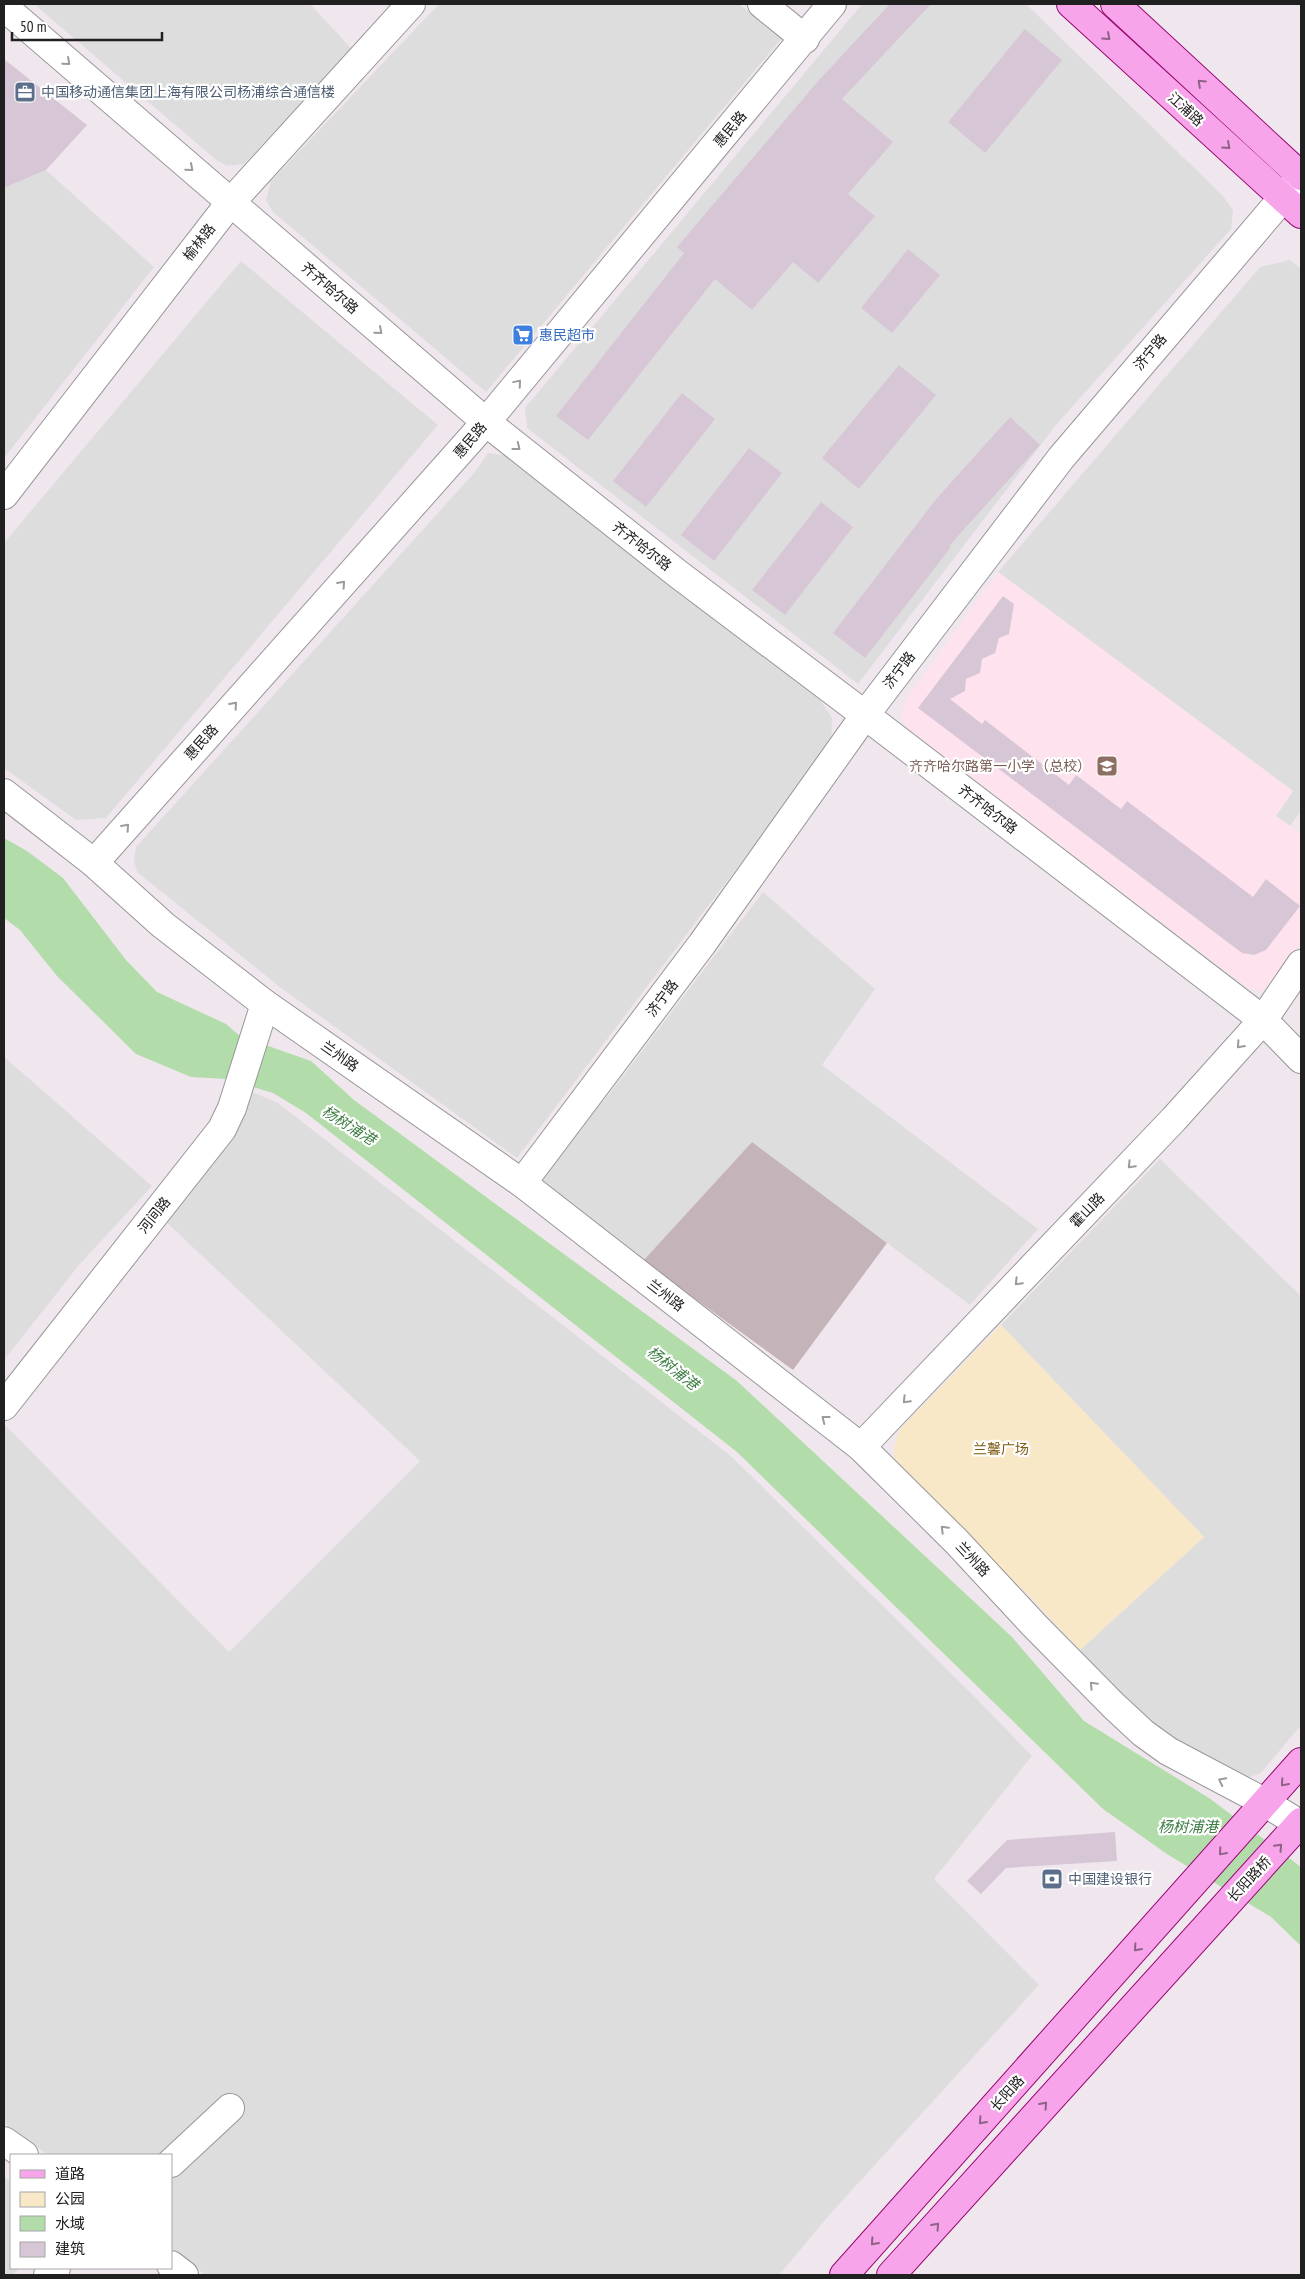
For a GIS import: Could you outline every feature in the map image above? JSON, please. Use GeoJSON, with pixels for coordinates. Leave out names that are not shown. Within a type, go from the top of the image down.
{"type":"FeatureCollection","features":[{"type":"Feature","properties":{"kind":"main road","name":"江浦路"},"geometry":{"type":"LineString","coordinates":[[1071,4],[1292,205]]}},
{"type":"Feature","properties":{"kind":"main road"},"geometry":{"type":"LineString","coordinates":[[1115,4],[1301,176]]}},
{"type":"Feature","properties":{"kind":"main road"},"geometry":{"type":"LineString","coordinates":[[1266,1803],[1301,1762]]}},
{"type":"Feature","properties":{"kind":"main road","name":"长阳路"},"geometry":{"type":"LineString","coordinates":[[844,2275],[1266,1803]]}},
{"type":"Feature","properties":{"kind":"main road","name":"长阳路桥"},"geometry":{"type":"LineString","coordinates":[[891,2275],[1301,1824]]}},
{"type":"Feature","properties":{"kind":"street","name":"榆林路"},"geometry":{"type":"LineString","coordinates":[[4,495],[230,203],[411,4]]}},
{"type":"Feature","properties":{"kind":"street"},"geometry":{"type":"LineString","coordinates":[[762,4],[805,39]]}},
{"type":"Feature","properties":{"kind":"street","name":"惠民路"},"geometry":{"type":"LineString","coordinates":[[94,863],[486,422],[805,39],[832,4]]}},
{"type":"Feature","properties":{"kind":"street","name":"齐齐哈尔路"},"geometry":{"type":"LineString","coordinates":[[4,7],[486,422],[678,574],[1263,1020],[1301,1059]]}},
{"type":"Feature","properties":{"kind":"street","name":"济宁路"},"geometry":{"type":"LineString","coordinates":[[522,1183],[702,944],[865,715],[1061,458],[1292,205],[1301,176]]}},
{"type":"Feature","properties":{"kind":"street","name":"兰州路"},"geometry":{"type":"LineString","coordinates":[[4,793],[94,863],[163,925],[265,1004],[522,1183],[861,1447],[956,1541],[1034,1625],[1143,1733],[1191,1765],[1266,1803],[1301,1824]]}},
{"type":"Feature","properties":{"kind":"street","name":"霍山路"},"geometry":{"type":"LineString","coordinates":[[861,1447],[1168,1126],[1263,1020],[1301,964]]}},
{"type":"Feature","properties":{"kind":"street","name":"河间路"},"geometry":{"type":"LineString","coordinates":[[4,1406],[222,1129],[232,1108],[252,1038],[265,1004]]}},
{"type":"Feature","properties":{"kind":"street"},"geometry":{"type":"LineString","coordinates":[[172,2161],[230,2108]]}},
{"type":"Feature","properties":{"kind":"street"},"geometry":{"type":"LineString","coordinates":[[4,2141],[23,2154]]}},
{"type":"Feature","properties":{"kind":"street"},"geometry":{"type":"LineString","coordinates":[[172,2266],[184,2275]]}},
{"type":"Feature","properties":{"kind":"shaded area"},"geometry":{"type":"Polygon","coordinates":[[[34,4],[310,4],[352,49],[244,164],[227,166],[215,159],[34,4]]]}},
{"type":"Feature","properties":{"kind":"shaded area"},"geometry":{"type":"Polygon","coordinates":[[[439,4],[739,4],[782,38],[486,392],[273,212],[266,200],[271,181],[439,4]]]}},
{"type":"Feature","properties":{"kind":"shaded area"},"geometry":{"type":"Polygon","coordinates":[[[862,4],[1026,4],[1223,196],[1233,210],[1231,229],[1056,425],[858,684],[527,428],[525,408],[862,4]]]}},
{"type":"Feature","properties":{"kind":"shaded area"},"geometry":{"type":"Polygon","coordinates":[[[46,170],[154,267],[4,458],[4,188],[46,170]]]}},
{"type":"Feature","properties":{"kind":"shaded area"},"geometry":{"type":"Polygon","coordinates":[[[1290,260],[1301,269],[1301,811],[1290,826],[1276,816],[1293,791],[998,572],[1260,267],[1290,260]]]}},
{"type":"Feature","properties":{"kind":"shaded area"},"geometry":{"type":"Polygon","coordinates":[[[241,261],[438,425],[106,818],[76,820],[4,768],[4,543],[241,261]]]}},
{"type":"Feature","properties":{"kind":"shaded area"},"geometry":{"type":"Polygon","coordinates":[[[488,453],[509,456],[820,700],[832,718],[831,744],[517,1158],[281,988],[137,872],[134,861],[136,847],[474,473],[488,453]]]}},
{"type":"Feature","properties":{"kind":"shaded area","name":"齐齐哈尔路第一小学（总校）"},"geometry":{"type":"Polygon","coordinates":[[[998,572],[1293,791],[1276,816],[1301,834],[1301,943],[1263,991],[1249,989],[907,728],[901,717],[905,701],[998,572]]]}},
{"type":"Feature","properties":{"kind":"shaded area"},"geometry":{"type":"Polygon","coordinates":[[[763,892],[875,989],[822,1065],[1038,1229],[970,1305],[752,1142],[643,1261],[532,1183],[610,1093],[763,892]]]}},
{"type":"Feature","properties":{"kind":"shaded area"},"geometry":{"type":"Polygon","coordinates":[[[4,1057],[152,1186],[79,1265],[4,1360],[4,1057]]]}},
{"type":"Feature","properties":{"kind":"shaded area"},"geometry":{"type":"Polygon","coordinates":[[[252,1092],[278,1103],[732,1457],[973,1695],[1032,1756],[934,1879],[1039,1985],[831,2213],[779,2275],[205,2275],[172,2249],[172,2154],[47,2154],[4,2123],[5,1425],[229,1652],[420,1461],[163,1219],[234,1132],[252,1092]]]}},
{"type":"Feature","properties":{"kind":"shaded area"},"geometry":{"type":"Polygon","coordinates":[[[752,1142],[887,1243],[793,1370],[643,1261],[752,1142]]]}},
{"type":"Feature","properties":{"kind":"shaded area"},"geometry":{"type":"Polygon","coordinates":[[[1160,1159],[1301,1296],[1301,1725],[1261,1773],[1247,1778],[1162,1736],[1094,1669],[1080,1650],[1204,1537],[1001,1325],[1160,1159]]]}},
{"type":"Feature","properties":{"kind":"shaded area"},"geometry":{"type":"Polygon","coordinates":[[[4,2177],[10,2181],[10,2269],[19,2269],[12,2275],[4,2275],[4,2177]]]}},
{"type":"Feature","properties":{"kind":"green space","name":"兰馨广场"},"geometry":{"type":"Polygon","coordinates":[[[1001,1325],[1204,1537],[1080,1650],[1028,1595],[895,1465],[894,1447],[899,1430],[1001,1325]]]}},
{"type":"Feature","properties":{"kind":"water","name":"杨树浦港"},"geometry":{"type":"Polygon","coordinates":[[[4,838],[27,851],[63,878],[126,960],[157,992],[226,1024],[240,1036],[311,1061],[354,1100],[737,1381],[1012,1637],[1084,1721],[1209,1798],[1301,1867],[1301,1946],[1271,1917],[1167,1854],[1103,1809],[737,1452],[306,1113],[273,1093],[226,1079],[191,1077],[136,1054],[57,976],[20,930],[4,918],[4,838]]]}},
{"type":"Feature","properties":{"kind":"building"},"geometry":{"type":"Polygon","coordinates":[[[890,4],[931,4],[842,99],[893,142],[848,194],[875,216],[818,283],[793,262],[752,310],[715,279],[588,440],[556,416],[684,253],[677,247],[819,80],[890,4]]]}},
{"type":"Feature","properties":{"kind":"building"},"geometry":{"type":"Polygon","coordinates":[[[1025,29],[1062,60],[985,153],[948,122],[1025,29]]]}},
{"type":"Feature","properties":{"kind":"building","name":"中国移动通信集团上海有限公司杨浦综合通信楼"},"geometry":{"type":"Polygon","coordinates":[[[4,59],[87,125],[46,170],[4,188],[4,59]]]}},
{"type":"Feature","properties":{"kind":"building"},"geometry":{"type":"Polygon","coordinates":[[[908,249],[940,275],[892,333],[861,308],[908,249]]]}},
{"type":"Feature","properties":{"kind":"building"},"geometry":{"type":"Polygon","coordinates":[[[899,365],[936,395],[859,489],[822,458],[899,365]]]}},
{"type":"Feature","properties":{"kind":"building"},"geometry":{"type":"Polygon","coordinates":[[[682,393],[715,419],[646,507],[613,481],[682,393]]]}},
{"type":"Feature","properties":{"kind":"building"},"geometry":{"type":"Polygon","coordinates":[[[1010,417],[1040,445],[949,546],[951,547],[865,658],[833,633],[937,498],[1010,417]]]}},
{"type":"Feature","properties":{"kind":"building"},"geometry":{"type":"Polygon","coordinates":[[[749,448],[782,473],[714,561],[681,535],[749,448]]]}},
{"type":"Feature","properties":{"kind":"building"},"geometry":{"type":"Polygon","coordinates":[[[821,502],[853,527],[785,615],[752,590],[821,502]]]}},
{"type":"Feature","properties":{"kind":"building"},"geometry":{"type":"Polygon","coordinates":[[[1003,596],[1014,604],[1009,634],[999,638],[995,653],[982,659],[980,673],[966,679],[965,691],[950,699],[982,724],[985,720],[1069,785],[1076,775],[1121,809],[1127,801],[1253,897],[1266,879],[1300,906],[1266,950],[1254,955],[1242,953],[918,708],[1003,596]]]}},
{"type":"Feature","properties":{"kind":"building"},"geometry":{"type":"Polygon","coordinates":[[[1115,1832],[1117,1861],[1006,1868],[981,1894],[967,1881],[1007,1840],[1115,1832]]]}},
{"type":"Feature","properties":{"kind":"place","name":"中国移动通信集团上海有限公司杨浦综合通信楼"},"geometry":{"type":"Point","coordinates":[25,92]}},
{"type":"Feature","properties":{"kind":"place","name":"惠民超市"},"geometry":{"type":"Point","coordinates":[523,335]}},
{"type":"Feature","properties":{"kind":"place","name":"齐齐哈尔路第一小学（总校）"},"geometry":{"type":"Point","coordinates":[1107,766]}},
{"type":"Feature","properties":{"kind":"place","name":"中国建设银行"},"geometry":{"type":"Point","coordinates":[1052,1879]}}]}
